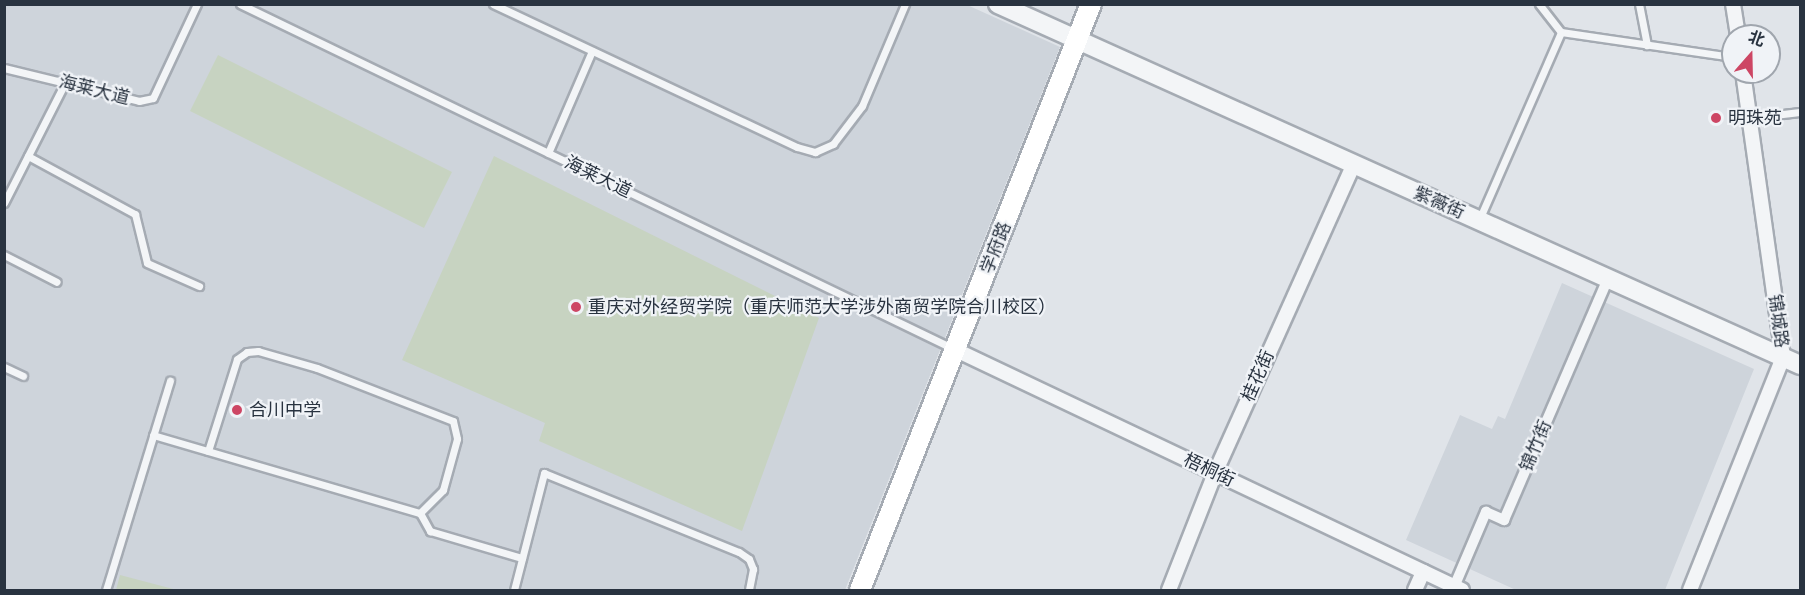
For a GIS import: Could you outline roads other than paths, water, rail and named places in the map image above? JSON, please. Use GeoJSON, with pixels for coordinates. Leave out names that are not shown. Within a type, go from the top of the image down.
{"type":"FeatureCollection","features":[{"type":"Feature","properties":{"kind":"main road","name":"学府路"},"geometry":{"type":"LineString","coordinates":[[860,591],[1091,4]]}},
{"type":"Feature","properties":{"kind":"street","name":"紫薇街"},"geometry":{"type":"LineString","coordinates":[[998,4],[1800,365]]}},
{"type":"Feature","properties":{"kind":"street"},"geometry":{"type":"LineString","coordinates":[[1733,4],[1736,24]]}},
{"type":"Feature","properties":{"kind":"street","name":"锦城路"},"geometry":{"type":"LineString","coordinates":[[1690,591],[1784,357],[1745,84]]}},
{"type":"Feature","properties":{"kind":"street","name":"桂花街"},"geometry":{"type":"LineString","coordinates":[[1169,591],[1215,473],[1354,164]]}},
{"type":"Feature","properties":{"kind":"street","name":"锦竹街"},"geometry":{"type":"LineString","coordinates":[[1458,589],[1486,512],[1504,520],[1608,278]]}},
{"type":"Feature","properties":{"kind":"street","name":"梧桐街"},"geometry":{"type":"LineString","coordinates":[[956,350],[1458,589]]}},
{"type":"Feature","properties":{"kind":"street"},"geometry":{"type":"LineString","coordinates":[[1415,591],[1423,572]]}},
{"type":"Feature","properties":{"kind":"lane","name":"海莱大道"},"geometry":{"type":"LineString","coordinates":[[4,68],[139,101],[153,98],[197,4]]}},
{"type":"Feature","properties":{"kind":"lane","name":"海莱大道"},"geometry":{"type":"LineString","coordinates":[[240,4],[956,350]]}},
{"type":"Feature","properties":{"kind":"lane"},"geometry":{"type":"LineString","coordinates":[[493,4],[797,147],[815,152],[832,144],[862,106],[905,4]]}},
{"type":"Feature","properties":{"kind":"lane"},"geometry":{"type":"LineString","coordinates":[[1539,4],[1561,32],[1721,55]]}},
{"type":"Feature","properties":{"kind":"lane"},"geometry":{"type":"LineString","coordinates":[[1640,4],[1647,45]]}},
{"type":"Feature","properties":{"kind":"lane"},"geometry":{"type":"LineString","coordinates":[[1479,220],[1561,32]]}},
{"type":"Feature","properties":{"kind":"lane"},"geometry":{"type":"LineString","coordinates":[[548,153],[592,51]]}},
{"type":"Feature","properties":{"kind":"lane"},"geometry":{"type":"LineString","coordinates":[[4,203],[65,83]]}},
{"type":"Feature","properties":{"kind":"lane"},"geometry":{"type":"LineString","coordinates":[[1749,118],[1800,112]]}},
{"type":"Feature","properties":{"kind":"lane"},"geometry":{"type":"LineString","coordinates":[[28,156],[135,214],[147,264],[199,286]]}},
{"type":"Feature","properties":{"kind":"lane"},"geometry":{"type":"LineString","coordinates":[[4,255],[57,282]]}},
{"type":"Feature","properties":{"kind":"lane"},"geometry":{"type":"LineString","coordinates":[[208,451],[237,358],[247,352],[258,351],[317,368],[453,421],[457,439],[443,490],[420,513]]}},
{"type":"Feature","properties":{"kind":"lane"},"geometry":{"type":"LineString","coordinates":[[4,367],[23,376]]}},
{"type":"Feature","properties":{"kind":"lane"},"geometry":{"type":"LineString","coordinates":[[106,591],[170,381]]}},
{"type":"Feature","properties":{"kind":"lane"},"geometry":{"type":"LineString","coordinates":[[153,435],[420,513],[430,531],[522,558]]}},
{"type":"Feature","properties":{"kind":"lane"},"geometry":{"type":"LineString","coordinates":[[514,591],[544,473],[739,552],[749,559],[753,569],[749,591]]}},
{"type":"Feature","properties":{"kind":"place","name":"明珠苑"},"geometry":{"type":"Point","coordinates":[1716,118]}},
{"type":"Feature","properties":{"kind":"place","name":"重庆对外经贸学院（重庆师范大学涉外商贸学院合川校区）"},"geometry":{"type":"Point","coordinates":[576,307]}},
{"type":"Feature","properties":{"kind":"place","name":"合川中学"},"geometry":{"type":"Point","coordinates":[237,410]}}]}
